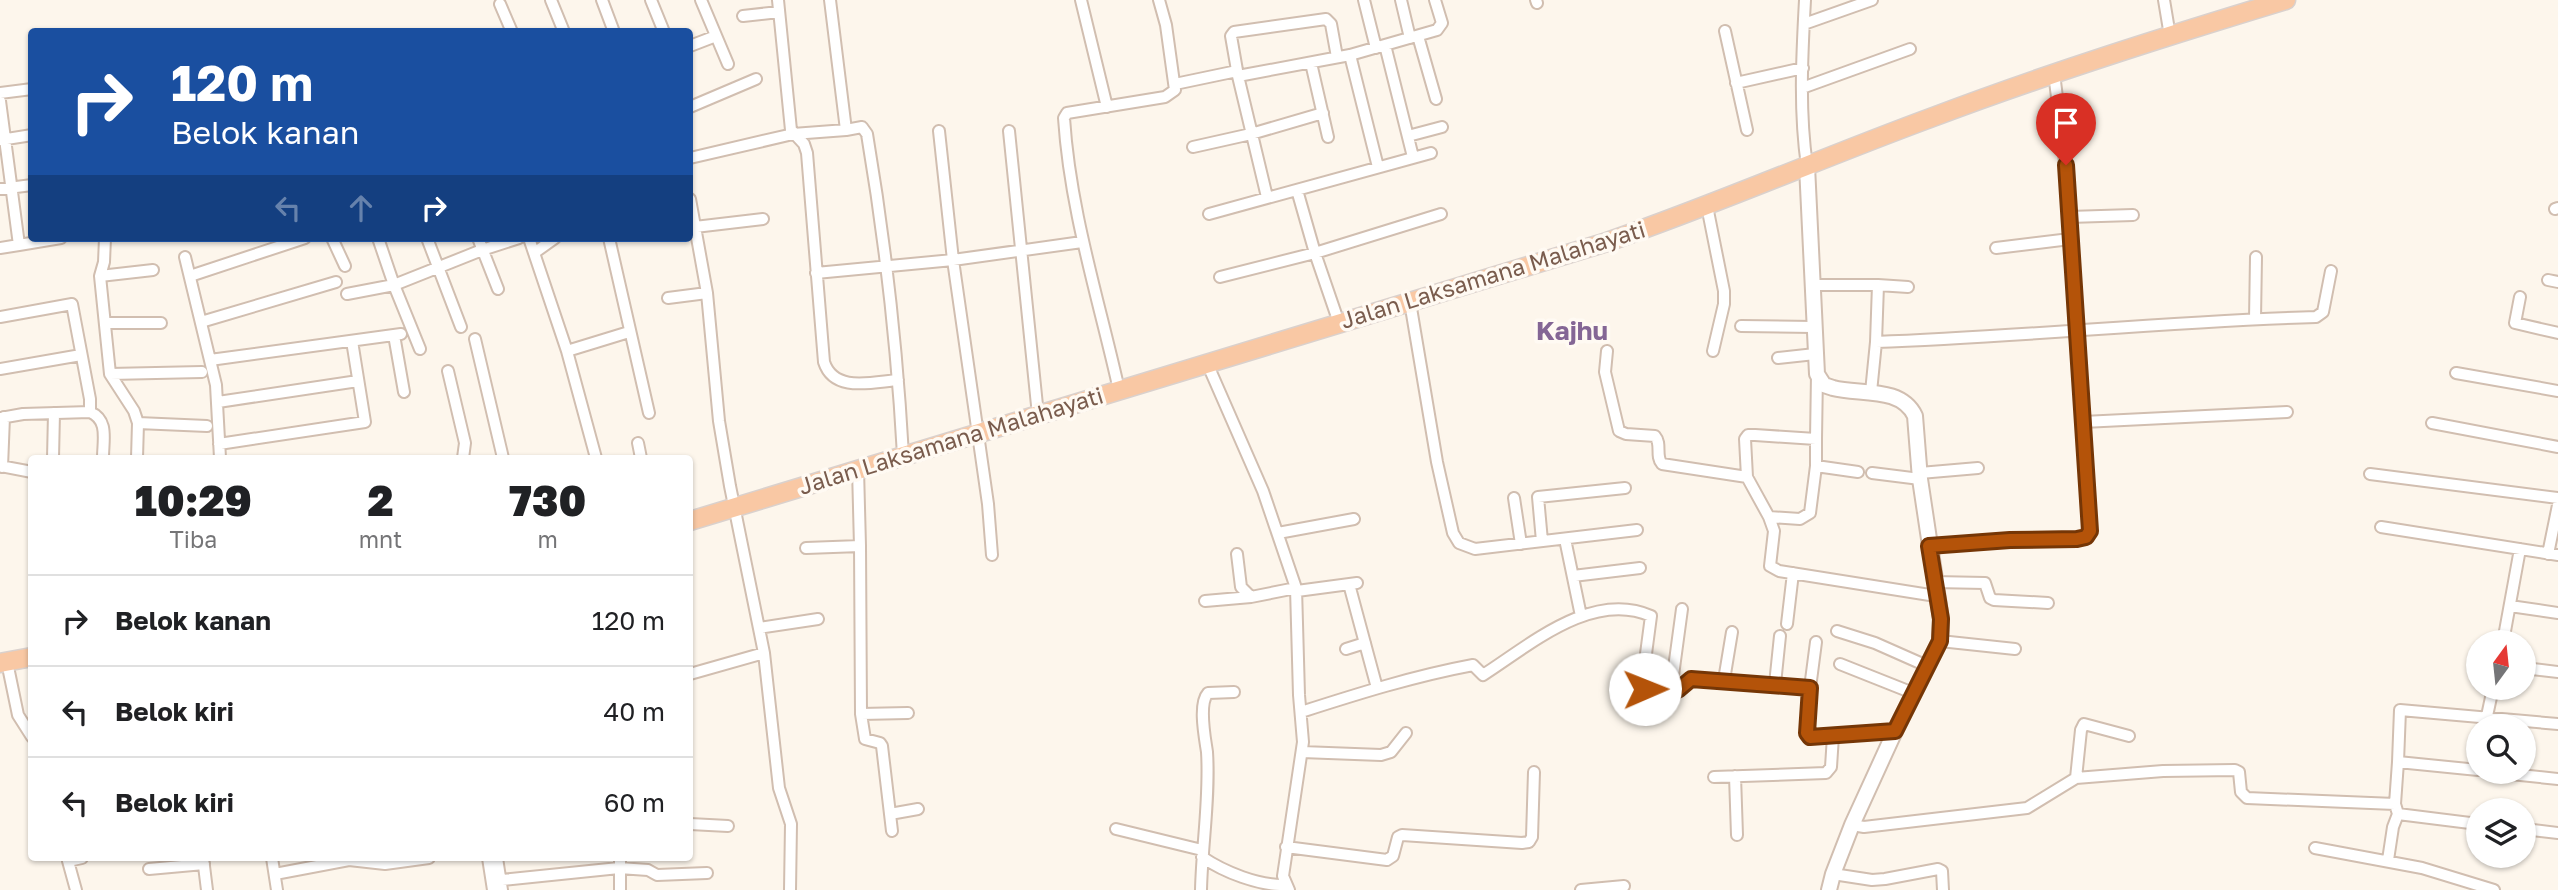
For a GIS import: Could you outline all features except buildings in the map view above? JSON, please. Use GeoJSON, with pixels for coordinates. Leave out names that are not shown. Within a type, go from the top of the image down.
{"type":"FeatureCollection","features":[{"type":"Feature","properties":{"kind":"highway","name":"Jalan Laksamana Malahayati"},"geometry":{"type":"LineString","coordinates":[[693,520],[1606,242],[2054,73],[2286,0]]}},
{"type":"Feature","properties":{"kind":"highway"},"geometry":{"type":"LineString","coordinates":[[4,662],[28,658]]}},
{"type":"Feature","properties":{"kind":"street"},"geometry":{"type":"LineString","coordinates":[[551,0],[562,28]]}},
{"type":"Feature","properties":{"kind":"street"},"geometry":{"type":"LineString","coordinates":[[602,0],[612,28]]}},
{"type":"Feature","properties":{"kind":"street"},"geometry":{"type":"LineString","coordinates":[[652,0],[662,28]]}},
{"type":"Feature","properties":{"kind":"street"},"geometry":{"type":"LineString","coordinates":[[701,0],[728,64]]}},
{"type":"Feature","properties":{"kind":"street"},"geometry":{"type":"LineString","coordinates":[[830,0],[846,130]]}},
{"type":"Feature","properties":{"kind":"street"},"geometry":{"type":"LineString","coordinates":[[1081,0],[1107,107]]}},
{"type":"Feature","properties":{"kind":"street"},"geometry":{"type":"LineString","coordinates":[[1119,390],[1104,320],[1082,242],[1064,118],[1068,113],[1171,94],[1175,90],[1166,24],[1159,0]]}},
{"type":"Feature","properties":{"kind":"street"},"geometry":{"type":"LineString","coordinates":[[1364,0],[1413,157]]}},
{"type":"Feature","properties":{"kind":"street"},"geometry":{"type":"LineString","coordinates":[[1401,0],[1436,99]]}},
{"type":"Feature","properties":{"kind":"street"},"geometry":{"type":"LineString","coordinates":[[1175,83],[1311,63],[1350,55],[1437,30],[1442,26],[1435,0]]}},
{"type":"Feature","properties":{"kind":"street"},"geometry":{"type":"LineString","coordinates":[[1769,517],[1800,519],[1810,513],[1816,466],[1814,285],[1803,136],[1805,0]]}},
{"type":"Feature","properties":{"kind":"street"},"geometry":{"type":"LineString","coordinates":[[1804,24],[1872,0]]}},
{"type":"Feature","properties":{"kind":"street"},"geometry":{"type":"LineString","coordinates":[[2164,0],[2170,36]]}},
{"type":"Feature","properties":{"kind":"street"},"geometry":{"type":"LineString","coordinates":[[500,4],[510,28]]}},
{"type":"Feature","properties":{"kind":"street"},"geometry":{"type":"LineString","coordinates":[[743,16],[779,6],[793,134],[804,144],[807,153],[826,370],[831,376],[847,383],[898,380]]}},
{"type":"Feature","properties":{"kind":"street"},"geometry":{"type":"LineString","coordinates":[[1267,197],[1237,73],[1230,38],[1232,34],[1329,20],[1338,57]]}},
{"type":"Feature","properties":{"kind":"street"},"geometry":{"type":"LineString","coordinates":[[1725,31],[1747,130]]}},
{"type":"Feature","properties":{"kind":"street"},"geometry":{"type":"LineString","coordinates":[[693,45],[716,36]]}},
{"type":"Feature","properties":{"kind":"street"},"geometry":{"type":"LineString","coordinates":[[1802,89],[1910,49]]}},
{"type":"Feature","properties":{"kind":"street"},"geometry":{"type":"LineString","coordinates":[[1350,55],[1378,167]]}},
{"type":"Feature","properties":{"kind":"street"},"geometry":{"type":"LineString","coordinates":[[1311,63],[1328,137]]}},
{"type":"Feature","properties":{"kind":"street"},"geometry":{"type":"LineString","coordinates":[[1737,83],[1803,68]]}},
{"type":"Feature","properties":{"kind":"street"},"geometry":{"type":"LineString","coordinates":[[1929,546],[2010,540],[2077,539],[2086,537],[2090,531],[2075,330],[2068,187],[2054,73]]}},
{"type":"Feature","properties":{"kind":"street"},"geometry":{"type":"LineString","coordinates":[[693,106],[756,79]]}},
{"type":"Feature","properties":{"kind":"street"},"geometry":{"type":"LineString","coordinates":[[0,93],[28,90]]}},
{"type":"Feature","properties":{"kind":"street"},"geometry":{"type":"LineString","coordinates":[[0,101],[6,189],[19,245]]}},
{"type":"Feature","properties":{"kind":"street"},"geometry":{"type":"LineString","coordinates":[[1193,147],[1323,113]]}},
{"type":"Feature","properties":{"kind":"street"},"geometry":{"type":"LineString","coordinates":[[693,157],[793,134],[862,127],[867,131],[887,266],[903,455]]}},
{"type":"Feature","properties":{"kind":"street"},"geometry":{"type":"LineString","coordinates":[[1408,136],[1442,127]]}},
{"type":"Feature","properties":{"kind":"street"},"geometry":{"type":"LineString","coordinates":[[939,131],[953,260],[988,504],[992,555]]}},
{"type":"Feature","properties":{"kind":"street"},"geometry":{"type":"LineString","coordinates":[[1009,131],[1038,415]]}},
{"type":"Feature","properties":{"kind":"street"},"geometry":{"type":"LineString","coordinates":[[3,140],[28,136]]}},
{"type":"Feature","properties":{"kind":"street"},"geometry":{"type":"LineString","coordinates":[[1209,214],[1431,153]]}},
{"type":"Feature","properties":{"kind":"street"},"geometry":{"type":"LineString","coordinates":[[6,189],[28,186]]}},
{"type":"Feature","properties":{"kind":"street"},"geometry":{"type":"LineString","coordinates":[[1297,190],[1339,323]]}},
{"type":"Feature","properties":{"kind":"street"},"geometry":{"type":"LineString","coordinates":[[1707,205],[1724,291],[1724,304],[1713,351]]}},
{"type":"Feature","properties":{"kind":"street"},"geometry":{"type":"LineString","coordinates":[[1220,277],[1315,253],[1441,214]]}},
{"type":"Feature","properties":{"kind":"street"},"geometry":{"type":"LineString","coordinates":[[2069,218],[2133,215]]}},
{"type":"Feature","properties":{"kind":"street"},"geometry":{"type":"LineString","coordinates":[[693,216],[707,293],[719,421],[764,653],[779,788],[791,824],[790,890]]}},
{"type":"Feature","properties":{"kind":"street"},"geometry":{"type":"LineString","coordinates":[[695,227],[763,219]]}},
{"type":"Feature","properties":{"kind":"street"},"geometry":{"type":"LineString","coordinates":[[1996,248],[2070,239]]}},
{"type":"Feature","properties":{"kind":"street"},"geometry":{"type":"LineString","coordinates":[[0,248],[37,242]]}},
{"type":"Feature","properties":{"kind":"street"},"geometry":{"type":"LineString","coordinates":[[105,242],[100,276],[110,374],[134,411],[138,423],[137,455]]}},
{"type":"Feature","properties":{"kind":"street"},"geometry":{"type":"LineString","coordinates":[[190,276],[293,242]]}},
{"type":"Feature","properties":{"kind":"street"},"geometry":{"type":"LineString","coordinates":[[334,242],[345,266]]}},
{"type":"Feature","properties":{"kind":"street"},"geometry":{"type":"LineString","coordinates":[[379,242],[420,349]]}},
{"type":"Feature","properties":{"kind":"street"},"geometry":{"type":"LineString","coordinates":[[428,242],[461,327]]}},
{"type":"Feature","properties":{"kind":"street"},"geometry":{"type":"LineString","coordinates":[[479,242],[498,289]]}},
{"type":"Feature","properties":{"kind":"street"},"geometry":{"type":"LineString","coordinates":[[346,294],[394,285],[507,242]]}},
{"type":"Feature","properties":{"kind":"street"},"geometry":{"type":"LineString","coordinates":[[530,242],[566,351],[595,455]]}},
{"type":"Feature","properties":{"kind":"street"},"geometry":{"type":"LineString","coordinates":[[534,253],[549,242]]}},
{"type":"Feature","properties":{"kind":"street"},"geometry":{"type":"LineString","coordinates":[[610,242],[649,413]]}},
{"type":"Feature","properties":{"kind":"street"},"geometry":{"type":"LineString","coordinates":[[816,273],[953,260],[1082,242]]}},
{"type":"Feature","properties":{"kind":"street"},"geometry":{"type":"LineString","coordinates":[[186,257],[218,402],[220,455]]}},
{"type":"Feature","properties":{"kind":"street"},"geometry":{"type":"LineString","coordinates":[[2255,319],[2256,257]]}},
{"type":"Feature","properties":{"kind":"street"},"geometry":{"type":"LineString","coordinates":[[100,276],[152,270]]}},
{"type":"Feature","properties":{"kind":"street"},"geometry":{"type":"LineString","coordinates":[[1876,342],[2316,317],[2323,312],[2332,271]]}},
{"type":"Feature","properties":{"kind":"street"},"geometry":{"type":"LineString","coordinates":[[201,323],[336,282]]}},
{"type":"Feature","properties":{"kind":"street"},"geometry":{"type":"LineString","coordinates":[[1814,285],[1908,287]]}},
{"type":"Feature","properties":{"kind":"street"},"geometry":{"type":"LineString","coordinates":[[1871,392],[1878,285]]}},
{"type":"Feature","properties":{"kind":"street"},"geometry":{"type":"LineString","coordinates":[[668,298],[707,293]]}},
{"type":"Feature","properties":{"kind":"street"},"geometry":{"type":"LineString","coordinates":[[2521,297],[2515,323],[2558,333]]}},
{"type":"Feature","properties":{"kind":"street"},"geometry":{"type":"LineString","coordinates":[[1410,302],[1437,462],[1453,533],[1459,543],[1475,549],[1637,530]]}},
{"type":"Feature","properties":{"kind":"street"},"geometry":{"type":"LineString","coordinates":[[0,317],[72,304],[90,399],[90,412]]}},
{"type":"Feature","properties":{"kind":"street"},"geometry":{"type":"LineString","coordinates":[[105,323],[161,323]]}},
{"type":"Feature","properties":{"kind":"street"},"geometry":{"type":"LineString","coordinates":[[1741,326],[1813,327]]}},
{"type":"Feature","properties":{"kind":"street"},"geometry":{"type":"LineString","coordinates":[[566,351],[629,332]]}},
{"type":"Feature","properties":{"kind":"street"},"geometry":{"type":"LineString","coordinates":[[210,360],[398,334],[404,392]]}},
{"type":"Feature","properties":{"kind":"street"},"geometry":{"type":"LineString","coordinates":[[475,339],[502,455]]}},
{"type":"Feature","properties":{"kind":"street"},"geometry":{"type":"LineString","coordinates":[[219,444],[365,422],[352,341]]}},
{"type":"Feature","properties":{"kind":"street"},"geometry":{"type":"LineString","coordinates":[[1607,351],[1605,372],[1619,431],[1655,436],[1658,440],[1658,459],[1662,464],[1747,477]]}},
{"type":"Feature","properties":{"kind":"street"},"geometry":{"type":"LineString","coordinates":[[1778,358],[1815,354]]}},
{"type":"Feature","properties":{"kind":"street"},"geometry":{"type":"LineString","coordinates":[[0,369],[81,355]]}},
{"type":"Feature","properties":{"kind":"street"},"geometry":{"type":"LineString","coordinates":[[1116,829],[1202,853],[1217,866],[1269,884],[1287,887],[1283,876],[1286,847],[1302,752],[1296,590],[1263,491],[1207,363]]}},
{"type":"Feature","properties":{"kind":"street"},"geometry":{"type":"LineString","coordinates":[[448,371],[465,443],[463,455]]}},
{"type":"Feature","properties":{"kind":"street"},"geometry":{"type":"LineString","coordinates":[[110,374],[202,372]]}},
{"type":"Feature","properties":{"kind":"street"},"geometry":{"type":"LineString","coordinates":[[2456,373],[2558,391]]}},
{"type":"Feature","properties":{"kind":"street"},"geometry":{"type":"LineString","coordinates":[[1816,374],[1824,385],[1833,388],[1894,397],[1912,409],[1916,416],[1920,476],[1941,619],[1940,641],[1852,825],[1829,890]]}},
{"type":"Feature","properties":{"kind":"street"},"geometry":{"type":"LineString","coordinates":[[218,402],[358,382]]}},
{"type":"Feature","properties":{"kind":"street"},"geometry":{"type":"LineString","coordinates":[[28,471],[1,466],[2,417],[90,412],[99,416],[102,422],[103,455]]}},
{"type":"Feature","properties":{"kind":"street"},"geometry":{"type":"LineString","coordinates":[[2083,422],[2287,412]]}},
{"type":"Feature","properties":{"kind":"street"},"geometry":{"type":"LineString","coordinates":[[53,455],[54,413]]}},
{"type":"Feature","properties":{"kind":"street"},"geometry":{"type":"LineString","coordinates":[[138,423],[207,426]]}},
{"type":"Feature","properties":{"kind":"street"},"geometry":{"type":"LineString","coordinates":[[2432,423],[2558,447]]}},
{"type":"Feature","properties":{"kind":"street"},"geometry":{"type":"LineString","coordinates":[[1816,439],[1748,435],[1745,439],[1747,477],[1774,531],[1770,566],[1773,569],[1935,589],[1985,583],[1990,598],[1994,600],[2048,603]]}},
{"type":"Feature","properties":{"kind":"street"},"geometry":{"type":"LineString","coordinates":[[638,443],[640,455]]}},
{"type":"Feature","properties":{"kind":"street"},"geometry":{"type":"LineString","coordinates":[[1816,466],[1858,472]]}},
{"type":"Feature","properties":{"kind":"street"},"geometry":{"type":"LineString","coordinates":[[1872,473],[1920,476],[1978,468]]}},
{"type":"Feature","properties":{"kind":"street"},"geometry":{"type":"LineString","coordinates":[[858,469],[861,714],[866,739],[883,746],[892,831]]}},
{"type":"Feature","properties":{"kind":"street"},"geometry":{"type":"LineString","coordinates":[[2370,474],[2558,498]]}},
{"type":"Feature","properties":{"kind":"street"},"geometry":{"type":"LineString","coordinates":[[1542,541],[1538,497],[1625,488]]}},
{"type":"Feature","properties":{"kind":"street"},"geometry":{"type":"LineString","coordinates":[[1514,498],[1521,544]]}},
{"type":"Feature","properties":{"kind":"street"},"geometry":{"type":"LineString","coordinates":[[2381,527],[2553,555],[2558,505]]}},
{"type":"Feature","properties":{"kind":"street"},"geometry":{"type":"LineString","coordinates":[[1278,533],[1354,519]]}},
{"type":"Feature","properties":{"kind":"street"},"geometry":{"type":"LineString","coordinates":[[1565,539],[1581,616]]}},
{"type":"Feature","properties":{"kind":"street"},"geometry":{"type":"LineString","coordinates":[[806,548],[860,546]]}},
{"type":"Feature","properties":{"kind":"street"},"geometry":{"type":"LineString","coordinates":[[2505,630],[2521,549]]}},
{"type":"Feature","properties":{"kind":"street"},"geometry":{"type":"LineString","coordinates":[[1237,554],[1241,587],[1251,597]]}},
{"type":"Feature","properties":{"kind":"street"},"geometry":{"type":"LineString","coordinates":[[1573,576],[1640,568]]}},
{"type":"Feature","properties":{"kind":"street"},"geometry":{"type":"LineString","coordinates":[[1787,624],[1793,573]]}},
{"type":"Feature","properties":{"kind":"street"},"geometry":{"type":"LineString","coordinates":[[1205,601],[1353,584],[1377,688]]}},
{"type":"Feature","properties":{"kind":"street"},"geometry":{"type":"LineString","coordinates":[[2510,606],[2558,613]]}},
{"type":"Feature","properties":{"kind":"street"},"geometry":{"type":"LineString","coordinates":[[1671,690],[1682,609]]}},
{"type":"Feature","properties":{"kind":"street"},"geometry":{"type":"LineString","coordinates":[[1301,712],[1377,688],[1473,665],[1483,675],[1550,632],[1581,616],[1608,611],[1632,610],[1651,616],[1643,687],[1648,690],[1678,690],[1691,679],[1810,688]]}},
{"type":"Feature","properties":{"kind":"street"},"geometry":{"type":"LineString","coordinates":[[759,628],[818,619]]}},
{"type":"Feature","properties":{"kind":"street"},"geometry":{"type":"LineString","coordinates":[[1836,631],[1875,643],[1927,666]]}},
{"type":"Feature","properties":{"kind":"street"},"geometry":{"type":"LineString","coordinates":[[1724,680],[1732,632]]}},
{"type":"Feature","properties":{"kind":"street"},"geometry":{"type":"LineString","coordinates":[[1775,684],[1780,636]]}},
{"type":"Feature","properties":{"kind":"street"},"geometry":{"type":"LineString","coordinates":[[1940,641],[2015,649]]}},
{"type":"Feature","properties":{"kind":"street"},"geometry":{"type":"LineString","coordinates":[[1816,642],[1807,736],[1812,738],[1895,731]]}},
{"type":"Feature","properties":{"kind":"street"},"geometry":{"type":"LineString","coordinates":[[1346,649],[1366,643]]}},
{"type":"Feature","properties":{"kind":"street"},"geometry":{"type":"LineString","coordinates":[[693,673],[764,653]]}},
{"type":"Feature","properties":{"kind":"street"},"geometry":{"type":"LineString","coordinates":[[4,662],[18,715],[28,731]]}},
{"type":"Feature","properties":{"kind":"street"},"geometry":{"type":"LineString","coordinates":[[1840,664],[1913,693]]}},
{"type":"Feature","properties":{"kind":"street"},"geometry":{"type":"LineString","coordinates":[[2536,669],[2558,672]]}},
{"type":"Feature","properties":{"kind":"street"},"geometry":{"type":"LineString","coordinates":[[1201,890],[1207,760],[1203,703],[1208,694],[1234,692]]}},
{"type":"Feature","properties":{"kind":"street"},"geometry":{"type":"LineString","coordinates":[[2388,860],[2396,809],[2400,710],[2466,715]]}},
{"type":"Feature","properties":{"kind":"street"},"geometry":{"type":"LineString","coordinates":[[861,714],[908,713]]}},
{"type":"Feature","properties":{"kind":"street"},"geometry":{"type":"LineString","coordinates":[[2536,722],[2558,724]]}},
{"type":"Feature","properties":{"kind":"street"},"geometry":{"type":"LineString","coordinates":[[2076,778],[2084,724],[2129,736]]}},
{"type":"Feature","properties":{"kind":"street"},"geometry":{"type":"LineString","coordinates":[[1302,752],[1381,755],[1391,751],[1406,733]]}},
{"type":"Feature","properties":{"kind":"street"},"geometry":{"type":"LineString","coordinates":[[1714,777],[1826,773],[1831,767],[1833,736]]}},
{"type":"Feature","properties":{"kind":"street"},"geometry":{"type":"LineString","coordinates":[[2398,762],[2466,769]]}},
{"type":"Feature","properties":{"kind":"street"},"geometry":{"type":"LineString","coordinates":[[1852,825],[1864,827],[2032,806],[2076,778],[2162,771],[2235,770],[2239,772],[2241,792],[2247,797],[2396,809],[2466,822]]}},
{"type":"Feature","properties":{"kind":"street"},"geometry":{"type":"LineString","coordinates":[[1286,847],[1387,860],[1393,856],[1399,835],[1529,842],[1532,837],[1534,772]]}},
{"type":"Feature","properties":{"kind":"street"},"geometry":{"type":"LineString","coordinates":[[1735,776],[1737,835]]}},
{"type":"Feature","properties":{"kind":"street"},"geometry":{"type":"LineString","coordinates":[[2536,777],[2558,779]]}},
{"type":"Feature","properties":{"kind":"street"},"geometry":{"type":"LineString","coordinates":[[890,814],[918,809]]}},
{"type":"Feature","properties":{"kind":"street"},"geometry":{"type":"LineString","coordinates":[[693,824],[728,826]]}},
{"type":"Feature","properties":{"kind":"street"},"geometry":{"type":"LineString","coordinates":[[2536,830],[2558,833]]}},
{"type":"Feature","properties":{"kind":"street"},"geometry":{"type":"LineString","coordinates":[[2315,848],[2388,860],[2494,890]]}},
{"type":"Feature","properties":{"kind":"street"},"geometry":{"type":"LineString","coordinates":[[68,861],[76,890]]}},
{"type":"Feature","properties":{"kind":"street"},"geometry":{"type":"LineString","coordinates":[[149,869],[204,861],[207,890]]}},
{"type":"Feature","properties":{"kind":"street"},"geometry":{"type":"LineString","coordinates":[[273,861],[277,890]]}},
{"type":"Feature","properties":{"kind":"street"},"geometry":{"type":"LineString","coordinates":[[275,874],[344,861]]}},
{"type":"Feature","properties":{"kind":"street"},"geometry":{"type":"LineString","coordinates":[[358,861],[385,864],[407,861]]}},
{"type":"Feature","properties":{"kind":"street"},"geometry":{"type":"LineString","coordinates":[[489,861],[497,886]]}},
{"type":"Feature","properties":{"kind":"street"},"geometry":{"type":"LineString","coordinates":[[497,861],[497,886]]}},
{"type":"Feature","properties":{"kind":"street"},"geometry":{"type":"LineString","coordinates":[[497,886],[620,863],[657,875],[707,873]]}},
{"type":"Feature","properties":{"kind":"street"},"geometry":{"type":"LineString","coordinates":[[620,863],[620,890]]}},
{"type":"Feature","properties":{"kind":"street"},"geometry":{"type":"LineString","coordinates":[[1833,874],[1872,880],[1938,869],[1942,871],[1943,890]]}},
{"type":"Feature","properties":{"kind":"street"},"geometry":{"type":"LineString","coordinates":[[2449,890],[2450,877]]}},
{"type":"Feature","properties":{"kind":"street"},"geometry":{"type":"LineString","coordinates":[[1581,890],[1624,886]]}},
{"type":"Feature","properties":{"kind":"district","name":"Kajhu"},"geometry":{"type":"Point","coordinates":[1572,331]}},
{"type":"Feature","properties":{"kind":"route"},"geometry":{"type":"LineString","coordinates":[[1645,689],[1678,690],[1691,679],[1810,688],[1807,736],[1812,738],[1895,731],[1940,641],[1941,619],[1929,546],[2086,537],[2090,531],[2066,165]]}}]}
